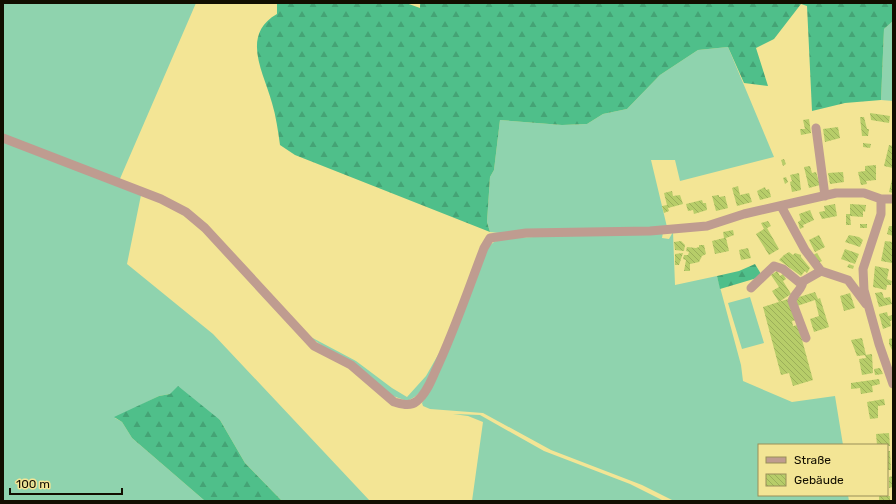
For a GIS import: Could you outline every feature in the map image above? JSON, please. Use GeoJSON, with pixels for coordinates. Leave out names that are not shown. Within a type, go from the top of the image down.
{"type":"FeatureCollection","features":[{"type":"Feature","properties":{"kind":"street"},"geometry":{"type":"LineString","coordinates":[[816,128],[825,196]]}},
{"type":"Feature","properties":{"kind":"street"},"geometry":{"type":"LineString","coordinates":[[3,138],[161,199],[186,212],[205,228],[314,346],[351,365],[389,398],[402,405],[417,401],[428,387],[447,346],[484,248],[490,238],[526,233],[650,230],[707,226],[744,214],[846,192],[864,193],[881,199],[893,199]]}},
{"type":"Feature","properties":{"kind":"street"},"geometry":{"type":"LineString","coordinates":[[881,199],[881,214],[863,269],[864,290],[879,344],[893,384]]}},
{"type":"Feature","properties":{"kind":"street"},"geometry":{"type":"LineString","coordinates":[[781,206],[806,250],[821,271],[848,280],[869,309]]}},
{"type":"Feature","properties":{"kind":"street"},"geometry":{"type":"LineString","coordinates":[[751,288],[774,266],[783,269],[800,283],[821,271]]}},
{"type":"Feature","properties":{"kind":"street"},"geometry":{"type":"LineString","coordinates":[[803,281],[802,286],[793,297],[792,301],[806,338]]}},
{"type":"Feature","properties":{"kind":"green space"},"geometry":{"type":"Polygon","coordinates":[[[3,3],[196,3],[119,181],[3,136],[3,3]]]}},
{"type":"Feature","properties":{"kind":"green space"},"geometry":{"type":"Polygon","coordinates":[[[277,3],[406,3],[420,8],[420,3],[893,3],[893,21],[884,29],[881,100],[845,103],[812,111],[807,6],[801,4],[774,39],[756,48],[768,86],[744,83],[728,47],[698,50],[660,75],[627,109],[603,114],[587,124],[562,125],[500,120],[494,170],[490,177],[487,222],[490,232],[295,155],[280,145],[273,108],[260,67],[257,43],[259,33],[266,23],[277,14],[277,3]]]}},
{"type":"Feature","properties":{"kind":"green space"},"geometry":{"type":"Polygon","coordinates":[[[893,21],[893,101],[881,100],[884,29],[893,21]]]}},
{"type":"Feature","properties":{"kind":"green space"},"geometry":{"type":"Polygon","coordinates":[[[728,47],[774,157],[680,181],[675,160],[651,160],[667,227],[509,234],[490,232],[487,222],[490,177],[494,170],[500,120],[562,125],[587,124],[603,114],[627,109],[660,75],[698,50],[728,47]]]}},
{"type":"Feature","properties":{"kind":"green space"},"geometry":{"type":"Polygon","coordinates":[[[3,141],[141,195],[127,264],[213,334],[370,501],[282,501],[245,463],[220,420],[170,394],[159,396],[115,418],[122,422],[132,438],[205,501],[3,501],[3,141]]]}},
{"type":"Feature","properties":{"kind":"green space"},"geometry":{"type":"Polygon","coordinates":[[[663,232],[662,238],[669,239],[673,232],[675,285],[717,276],[741,365],[743,381],[792,402],[835,396],[843,444],[758,444],[758,496],[848,496],[849,501],[674,501],[642,485],[551,450],[483,413],[430,409],[423,406],[422,403],[431,389],[488,247],[494,242],[505,238],[663,232]]]}},
{"type":"Feature","properties":{"kind":"green space"},"geometry":{"type":"Polygon","coordinates":[[[755,264],[761,274],[757,278],[720,289],[717,276],[739,271],[755,264]]]}},
{"type":"Feature","properties":{"kind":"green space"},"geometry":{"type":"Polygon","coordinates":[[[750,297],[764,343],[742,349],[728,303],[750,297]]]}},
{"type":"Feature","properties":{"kind":"green space"},"geometry":{"type":"Polygon","coordinates":[[[307,335],[356,361],[392,388],[407,397],[426,376],[442,348],[425,386],[414,397],[407,401],[393,396],[307,335]]]}},
{"type":"Feature","properties":{"kind":"green space"},"geometry":{"type":"Polygon","coordinates":[[[178,386],[220,420],[245,463],[282,501],[205,501],[132,438],[122,422],[114,417],[159,396],[170,394],[178,386]]]}},
{"type":"Feature","properties":{"kind":"green space"},"geometry":{"type":"Polygon","coordinates":[[[453,414],[480,415],[544,451],[630,484],[664,501],[472,501],[483,422],[468,416],[453,414]]]}},
{"type":"Feature","properties":{"kind":"building"},"geometry":{"type":"Polygon","coordinates":[[[870,113],[890,116],[889,123],[871,120],[870,113]]]}},
{"type":"Feature","properties":{"kind":"building"},"geometry":{"type":"Polygon","coordinates":[[[860,117],[864,117],[867,129],[869,129],[868,136],[862,136],[860,117]]]}},
{"type":"Feature","properties":{"kind":"building"},"geometry":{"type":"Polygon","coordinates":[[[809,119],[811,133],[801,135],[800,129],[805,129],[803,120],[809,119]]]}},
{"type":"Feature","properties":{"kind":"building"},"geometry":{"type":"Polygon","coordinates":[[[838,127],[840,138],[825,142],[823,129],[838,127]]]}},
{"type":"Feature","properties":{"kind":"building"},"geometry":{"type":"Polygon","coordinates":[[[863,143],[871,144],[870,148],[863,147],[863,143]]]}},
{"type":"Feature","properties":{"kind":"building"},"geometry":{"type":"Polygon","coordinates":[[[889,145],[893,146],[893,168],[884,166],[889,145]]]}},
{"type":"Feature","properties":{"kind":"building"},"geometry":{"type":"Polygon","coordinates":[[[784,159],[786,164],[783,166],[781,160],[784,159]]]}},
{"type":"Feature","properties":{"kind":"building"},"geometry":{"type":"Polygon","coordinates":[[[876,165],[876,180],[866,181],[867,184],[861,185],[858,172],[865,171],[865,166],[876,165]]]}},
{"type":"Feature","properties":{"kind":"building"},"geometry":{"type":"Polygon","coordinates":[[[810,166],[812,173],[816,172],[820,185],[809,188],[804,167],[810,166]]]}},
{"type":"Feature","properties":{"kind":"building"},"geometry":{"type":"Polygon","coordinates":[[[843,172],[844,182],[830,184],[828,173],[843,172]]]}},
{"type":"Feature","properties":{"kind":"building"},"geometry":{"type":"Polygon","coordinates":[[[799,173],[801,190],[792,192],[790,182],[792,181],[790,175],[799,173]]]}},
{"type":"Feature","properties":{"kind":"building"},"geometry":{"type":"Polygon","coordinates":[[[786,177],[788,182],[785,184],[783,178],[786,177]]]}},
{"type":"Feature","properties":{"kind":"building"},"geometry":{"type":"Polygon","coordinates":[[[893,179],[893,193],[889,192],[893,179]]]}},
{"type":"Feature","properties":{"kind":"building"},"geometry":{"type":"Polygon","coordinates":[[[738,186],[740,195],[749,193],[752,202],[737,206],[732,188],[738,186]]]}},
{"type":"Feature","properties":{"kind":"building"},"geometry":{"type":"Polygon","coordinates":[[[765,187],[766,190],[769,189],[771,197],[760,200],[757,191],[765,187]]]}},
{"type":"Feature","properties":{"kind":"building"},"geometry":{"type":"Polygon","coordinates":[[[672,191],[673,196],[680,195],[683,204],[668,208],[669,211],[664,213],[662,206],[667,205],[664,193],[672,191]]]}},
{"type":"Feature","properties":{"kind":"building"},"geometry":{"type":"Polygon","coordinates":[[[719,195],[719,197],[725,196],[728,208],[716,211],[712,196],[719,195]]]}},
{"type":"Feature","properties":{"kind":"building"},"geometry":{"type":"Polygon","coordinates":[[[702,200],[703,203],[706,203],[707,210],[694,214],[693,210],[688,211],[686,204],[702,200]]]}},
{"type":"Feature","properties":{"kind":"building"},"geometry":{"type":"Polygon","coordinates":[[[835,204],[837,216],[822,219],[819,212],[825,211],[824,206],[835,204]]]}},
{"type":"Feature","properties":{"kind":"building"},"geometry":{"type":"Polygon","coordinates":[[[850,204],[866,205],[865,212],[863,211],[863,217],[850,216],[851,225],[846,225],[846,214],[850,214],[850,204]]]}},
{"type":"Feature","properties":{"kind":"building"},"geometry":{"type":"Polygon","coordinates":[[[810,210],[814,220],[803,225],[804,227],[800,229],[798,222],[801,220],[799,214],[810,210]]]}},
{"type":"Feature","properties":{"kind":"building"},"geometry":{"type":"Polygon","coordinates":[[[768,221],[771,226],[767,228],[779,249],[769,255],[756,234],[764,229],[761,223],[768,221]]]}},
{"type":"Feature","properties":{"kind":"building"},"geometry":{"type":"Polygon","coordinates":[[[860,224],[867,224],[867,228],[860,228],[860,224]]]}},
{"type":"Feature","properties":{"kind":"building"},"geometry":{"type":"Polygon","coordinates":[[[889,226],[893,226],[893,236],[887,234],[889,226]]]}},
{"type":"Feature","properties":{"kind":"building"},"geometry":{"type":"Polygon","coordinates":[[[733,230],[734,235],[726,238],[729,251],[715,254],[712,241],[724,238],[723,232],[733,230]]]}},
{"type":"Feature","properties":{"kind":"building"},"geometry":{"type":"Polygon","coordinates":[[[819,235],[825,247],[815,252],[809,240],[819,235]]]}},
{"type":"Feature","properties":{"kind":"building"},"geometry":{"type":"Polygon","coordinates":[[[849,235],[859,237],[863,240],[860,247],[845,242],[849,235]]]}},
{"type":"Feature","properties":{"kind":"building"},"geometry":{"type":"Polygon","coordinates":[[[681,241],[685,245],[684,251],[675,250],[674,242],[681,241]]]}},
{"type":"Feature","properties":{"kind":"building"},"geometry":{"type":"Polygon","coordinates":[[[885,241],[893,242],[892,263],[881,261],[885,241]]]}},
{"type":"Feature","properties":{"kind":"building"},"geometry":{"type":"Polygon","coordinates":[[[699,245],[704,245],[706,254],[702,256],[699,262],[690,264],[690,271],[684,271],[686,260],[683,259],[684,255],[688,255],[689,252],[686,251],[687,247],[696,248],[699,247],[699,245]]]}},
{"type":"Feature","properties":{"kind":"building"},"geometry":{"type":"Polygon","coordinates":[[[748,248],[751,258],[741,260],[739,250],[748,248]]]}},
{"type":"Feature","properties":{"kind":"building"},"geometry":{"type":"Polygon","coordinates":[[[845,249],[859,254],[855,264],[841,259],[845,249]]]}},
{"type":"Feature","properties":{"kind":"building"},"geometry":{"type":"Polygon","coordinates":[[[789,252],[793,255],[795,253],[801,255],[810,268],[807,273],[805,271],[801,276],[779,260],[789,252]]]}},
{"type":"Feature","properties":{"kind":"building"},"geometry":{"type":"Polygon","coordinates":[[[683,253],[679,265],[675,265],[675,254],[683,253]]]}},
{"type":"Feature","properties":{"kind":"building"},"geometry":{"type":"Polygon","coordinates":[[[817,253],[822,261],[818,263],[813,255],[817,253]]]}},
{"type":"Feature","properties":{"kind":"building"},"geometry":{"type":"Polygon","coordinates":[[[849,264],[854,266],[853,269],[847,267],[849,264]]]}},
{"type":"Feature","properties":{"kind":"building"},"geometry":{"type":"Polygon","coordinates":[[[875,266],[889,269],[887,279],[892,281],[891,285],[887,285],[886,290],[873,287],[875,266]]]}},
{"type":"Feature","properties":{"kind":"building"},"geometry":{"type":"Polygon","coordinates":[[[777,271],[780,276],[783,274],[786,279],[783,281],[791,294],[779,302],[772,291],[779,287],[771,275],[777,271]]]}},
{"type":"Feature","properties":{"kind":"building"},"geometry":{"type":"Polygon","coordinates":[[[815,292],[818,299],[820,298],[829,327],[814,332],[810,319],[819,316],[815,300],[797,306],[796,298],[815,292]]]}},
{"type":"Feature","properties":{"kind":"building"},"geometry":{"type":"Polygon","coordinates":[[[882,292],[884,298],[890,297],[892,304],[879,307],[875,293],[882,292]]]}},
{"type":"Feature","properties":{"kind":"building"},"geometry":{"type":"Polygon","coordinates":[[[850,293],[855,308],[844,311],[840,296],[850,293]]]}},
{"type":"Feature","properties":{"kind":"building"},"geometry":{"type":"Polygon","coordinates":[[[788,299],[797,320],[792,321],[793,326],[798,325],[813,380],[793,386],[789,373],[781,375],[763,307],[788,299]]]}},
{"type":"Feature","properties":{"kind":"building"},"geometry":{"type":"Polygon","coordinates":[[[887,312],[888,316],[893,315],[893,320],[890,321],[891,326],[883,329],[879,314],[887,312]]]}},
{"type":"Feature","properties":{"kind":"building"},"geometry":{"type":"Polygon","coordinates":[[[862,338],[866,355],[857,356],[851,340],[862,338]]]}},
{"type":"Feature","properties":{"kind":"building"},"geometry":{"type":"Polygon","coordinates":[[[893,338],[893,352],[889,344],[889,339],[893,338]]]}},
{"type":"Feature","properties":{"kind":"building"},"geometry":{"type":"Polygon","coordinates":[[[872,354],[873,373],[862,375],[859,359],[866,358],[865,355],[872,354]]]}},
{"type":"Feature","properties":{"kind":"building"},"geometry":{"type":"Polygon","coordinates":[[[880,368],[883,374],[875,375],[874,369],[880,368]]]}},
{"type":"Feature","properties":{"kind":"building"},"geometry":{"type":"Polygon","coordinates":[[[879,379],[880,384],[872,386],[873,392],[861,394],[860,388],[851,389],[851,383],[879,379]]]}},
{"type":"Feature","properties":{"kind":"building"},"geometry":{"type":"Polygon","coordinates":[[[884,399],[885,405],[878,406],[878,418],[870,419],[867,402],[884,399]]]}},
{"type":"Feature","properties":{"kind":"building"},"geometry":{"type":"Polygon","coordinates":[[[889,433],[890,446],[888,446],[888,444],[877,444],[876,434],[889,433]]]}},
{"type":"Feature","properties":{"kind":"building"},"geometry":{"type":"Polygon","coordinates":[[[888,451],[890,451],[891,470],[888,470],[888,451]]]}},
{"type":"Feature","properties":{"kind":"building"},"geometry":{"type":"Polygon","coordinates":[[[893,476],[893,487],[889,488],[889,477],[893,476]]]}},
{"type":"Feature","properties":{"kind":"building"},"geometry":{"type":"Polygon","coordinates":[[[879,496],[890,496],[890,501],[879,501],[879,496]]]}}]}
